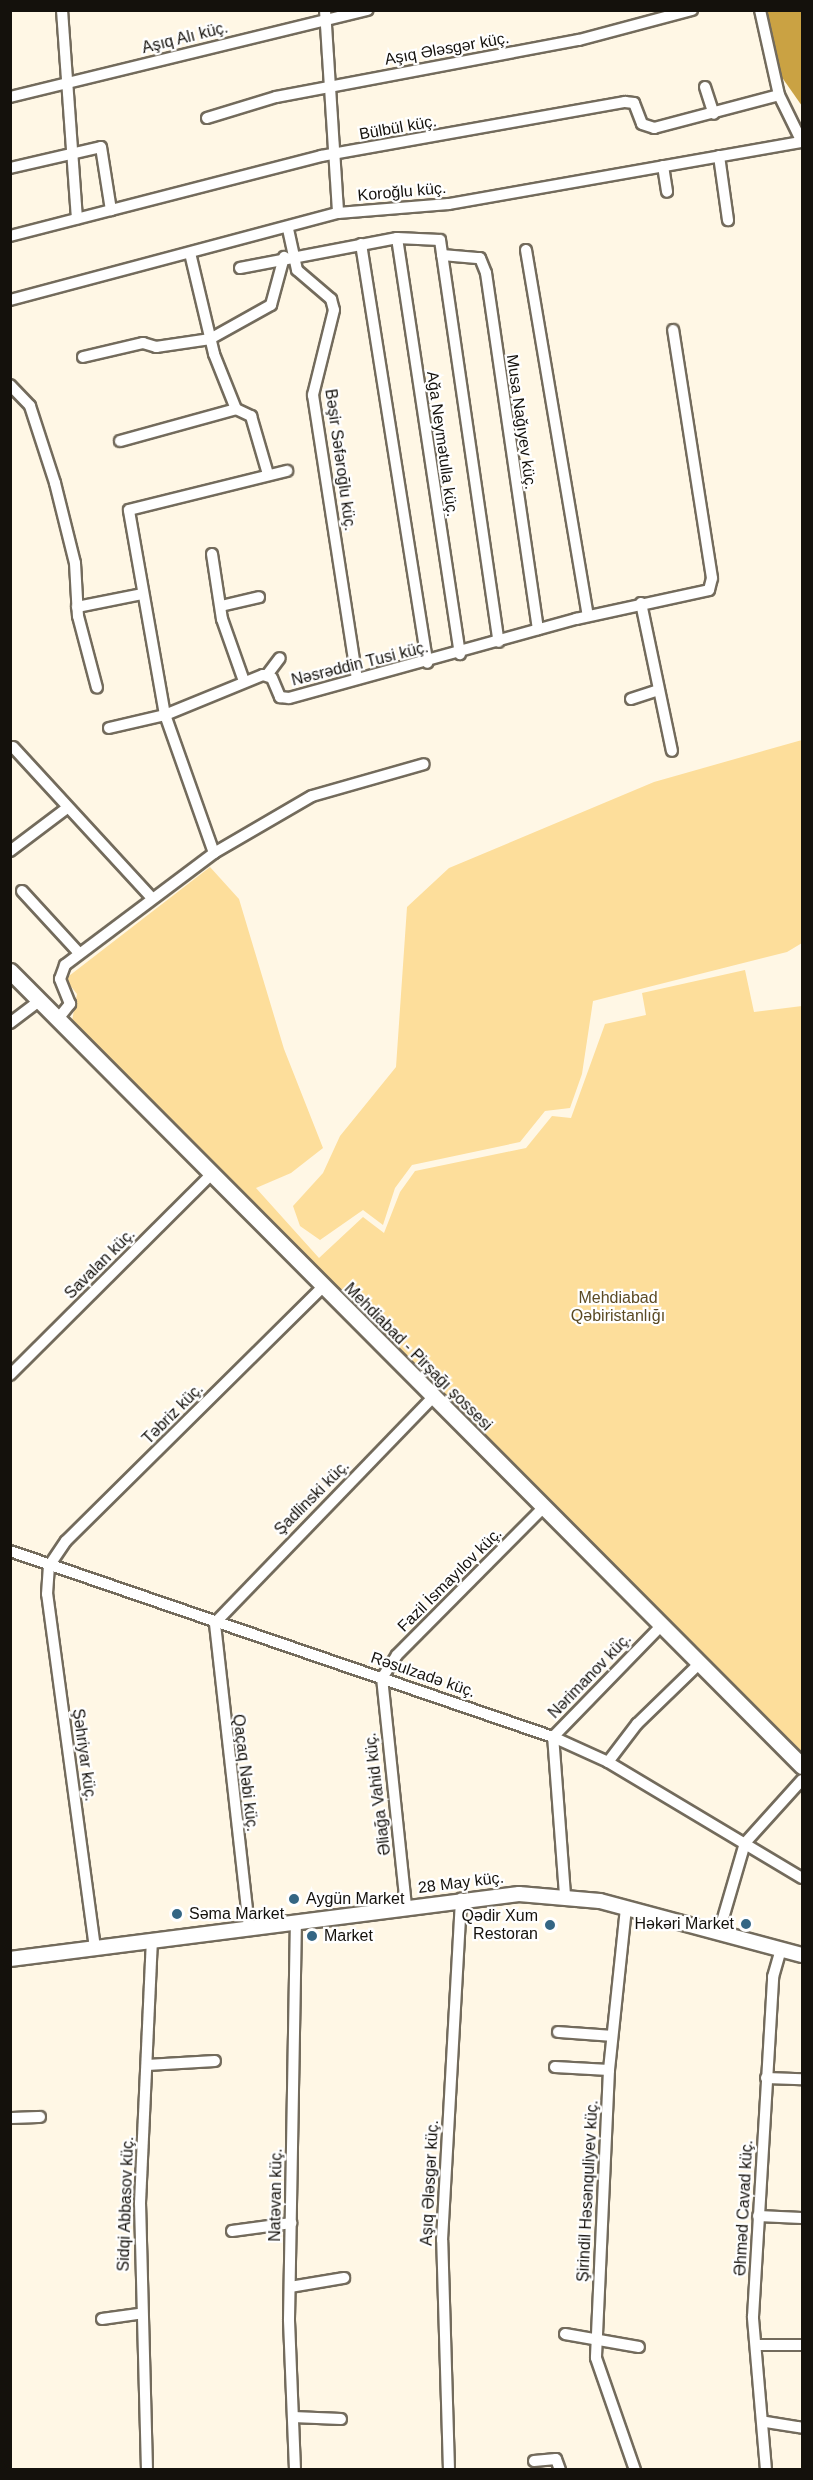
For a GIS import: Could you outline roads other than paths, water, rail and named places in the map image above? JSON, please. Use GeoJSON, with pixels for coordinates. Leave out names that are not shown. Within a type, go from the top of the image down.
{"type":"FeatureCollection","features":[{"type":"Feature","properties":{"kind":"main road","name":"Mehdiabad - Pirşağı şossesi"},"geometry":{"type":"LineString","coordinates":[[10,971],[802,1766]]}},
{"type":"Feature","properties":{"kind":"street"},"geometry":{"type":"LineString","coordinates":[[62,10],[77,218]]}},
{"type":"Feature","properties":{"kind":"street","name":"Aşıq Alı küç."},"geometry":{"type":"LineString","coordinates":[[10,97],[325,15],[368,10]]}},
{"type":"Feature","properties":{"kind":"street","name":"Aşıq Ələsgər küç."},"geometry":{"type":"LineString","coordinates":[[207,118],[329,86],[579,40],[692,10]]}},
{"type":"Feature","properties":{"kind":"street"},"geometry":{"type":"LineString","coordinates":[[760,10],[779,95],[802,142]]}},
{"type":"Feature","properties":{"kind":"street"},"geometry":{"type":"LineString","coordinates":[[325,15],[332,154],[338,213]]}},
{"type":"Feature","properties":{"kind":"street"},"geometry":{"type":"LineString","coordinates":[[705,87],[714,114]]}},
{"type":"Feature","properties":{"kind":"street","name":"Bülbül küç."},"geometry":{"type":"LineString","coordinates":[[10,236],[332,154],[625,102],[634,103],[646,128],[714,114],[779,95]]}},
{"type":"Feature","properties":{"kind":"street","name":"Koroğlu küç."},"geometry":{"type":"LineString","coordinates":[[10,300],[288,229],[338,213],[449,204],[802,142]]}},
{"type":"Feature","properties":{"kind":"street"},"geometry":{"type":"LineString","coordinates":[[10,168],[71,152],[101,147],[111,210]]}},
{"type":"Feature","properties":{"kind":"street"},"geometry":{"type":"LineString","coordinates":[[719,156],[728,220]]}},
{"type":"Feature","properties":{"kind":"street"},"geometry":{"type":"LineString","coordinates":[[663,166],[667,192]]}},
{"type":"Feature","properties":{"kind":"street","name":"Bəşir Səfəroğlu küç."},"geometry":{"type":"LineString","coordinates":[[288,229],[288,256],[297,270],[331,299],[334,310],[313,395],[357,679]]}},
{"type":"Feature","properties":{"kind":"street"},"geometry":{"type":"LineString","coordinates":[[240,267],[288,256],[397,238],[436,238],[442,255],[499,642]]}},
{"type":"Feature","properties":{"kind":"street","name":"Ağa Neymətulla küç."},"geometry":{"type":"LineString","coordinates":[[397,238],[460,654]]}},
{"type":"Feature","properties":{"kind":"street"},"geometry":{"type":"LineString","coordinates":[[361,244],[427,663]]}},
{"type":"Feature","properties":{"kind":"street"},"geometry":{"type":"LineString","coordinates":[[526,250],[588,616]]}},
{"type":"Feature","properties":{"kind":"street"},"geometry":{"type":"LineString","coordinates":[[190,253],[210,339],[236,409]]}},
{"type":"Feature","properties":{"kind":"street","name":"Musa Nağıyev küç."},"geometry":{"type":"LineString","coordinates":[[442,255],[480,258],[486,273],[538,629]]}},
{"type":"Feature","properties":{"kind":"street"},"geometry":{"type":"LineString","coordinates":[[83,357],[143,343],[156,347],[210,339],[271,305],[288,256]]}},
{"type":"Feature","properties":{"kind":"street","name":"Nəsrəddin Tusi küç."},"geometry":{"type":"LineString","coordinates":[[109,728],[165,715],[244,681],[267,675],[284,698],[427,663],[538,629],[712,586],[673,330]]}},
{"type":"Feature","properties":{"kind":"street"},"geometry":{"type":"LineString","coordinates":[[10,384],[30,406],[55,483],[75,563],[77,607],[97,688]]}},
{"type":"Feature","properties":{"kind":"street"},"geometry":{"type":"LineString","coordinates":[[120,441],[236,409],[251,416],[267,474]]}},
{"type":"Feature","properties":{"kind":"street"},"geometry":{"type":"LineString","coordinates":[[214,853],[165,715],[141,594],[129,510],[267,474],[287,471]]}},
{"type":"Feature","properties":{"kind":"street"},"geometry":{"type":"LineString","coordinates":[[212,554],[221,606],[244,681]]}},
{"type":"Feature","properties":{"kind":"street"},"geometry":{"type":"LineString","coordinates":[[77,607],[141,594]]}},
{"type":"Feature","properties":{"kind":"street"},"geometry":{"type":"LineString","coordinates":[[221,606],[259,597]]}},
{"type":"Feature","properties":{"kind":"street"},"geometry":{"type":"LineString","coordinates":[[641,603],[672,752]]}},
{"type":"Feature","properties":{"kind":"street"},"geometry":{"type":"LineString","coordinates":[[267,675],[280,658]]}},
{"type":"Feature","properties":{"kind":"street"},"geometry":{"type":"LineString","coordinates":[[631,699],[659,690]]}},
{"type":"Feature","properties":{"kind":"street"},"geometry":{"type":"LineString","coordinates":[[13,747],[153,898]]}},
{"type":"Feature","properties":{"kind":"street"},"geometry":{"type":"LineString","coordinates":[[57,1020],[70,1004],[60,972],[78,952],[214,853],[312,796],[424,764]]}},
{"type":"Feature","properties":{"kind":"street"},"geometry":{"type":"LineString","coordinates":[[10,851],[68,808]]}},
{"type":"Feature","properties":{"kind":"street"},"geometry":{"type":"LineString","coordinates":[[22,891],[78,952]]}},
{"type":"Feature","properties":{"kind":"street"},"geometry":{"type":"LineString","coordinates":[[10,1023],[39,1001]]}},
{"type":"Feature","properties":{"kind":"street","name":"Savalan küç."},"geometry":{"type":"LineString","coordinates":[[10,1376],[211,1175]]}},
{"type":"Feature","properties":{"kind":"street","name":"Təbriz küç."},"geometry":{"type":"LineString","coordinates":[[49,1566],[66,1541],[323,1287]]}},
{"type":"Feature","properties":{"kind":"street","name":"Şadlinski küç."},"geometry":{"type":"LineString","coordinates":[[215,1623],[433,1397]]}},
{"type":"Feature","properties":{"kind":"street","name":"Fazil İsmayılov küç."},"geometry":{"type":"LineString","coordinates":[[382,1678],[397,1655],[543,1508]]}},
{"type":"Feature","properties":{"kind":"street","name":"Rəsulzadə küç."},"geometry":{"type":"LineString","coordinates":[[10,1551],[553,1737],[608,1762],[802,1878]]}},
{"type":"Feature","properties":{"kind":"street","name":"Şəhriyar küç."},"geometry":{"type":"LineString","coordinates":[[49,1566],[47,1594],[95,1948]]}},
{"type":"Feature","properties":{"kind":"street","name":"Qaçaq Nəbi küç."},"geometry":{"type":"LineString","coordinates":[[215,1623],[249,1927]]}},
{"type":"Feature","properties":{"kind":"street","name":"Nərimanov küç."},"geometry":{"type":"LineString","coordinates":[[565,1895],[553,1737],[661,1626]]}},
{"type":"Feature","properties":{"kind":"street"},"geometry":{"type":"LineString","coordinates":[[608,1762],[637,1724],[699,1664]]}},
{"type":"Feature","properties":{"kind":"street","name":"Əliağa Vahid küç."},"geometry":{"type":"LineString","coordinates":[[382,1678],[406,1906]]}},
{"type":"Feature","properties":{"kind":"street"},"geometry":{"type":"LineString","coordinates":[[719,1932],[745,1843],[802,1780]]}},
{"type":"Feature","properties":{"kind":"street","name":"28 May küç."},"geometry":{"type":"LineString","coordinates":[[10,1959],[461,1899],[565,1895],[626,1908],[802,1955]]}},
{"type":"Feature","properties":{"kind":"street","name":"Aşıq Ələsgər küç."},"geometry":{"type":"LineString","coordinates":[[448,2469],[442,2240],[461,1899]]}},
{"type":"Feature","properties":{"kind":"street","name":"Şirindil Həsənquliyev küç."},"geometry":{"type":"LineString","coordinates":[[626,1908],[609,2070],[597,2340],[600,2381],[635,2469]]}},
{"type":"Feature","properties":{"kind":"street","name":"Natəvan küç."},"geometry":{"type":"LineString","coordinates":[[295,2469],[290,2287],[296,1921]]}},
{"type":"Feature","properties":{"kind":"street","name":"Sidqi Abbasov küç."},"geometry":{"type":"LineString","coordinates":[[147,2469],[139,2314],[152,1940]]}},
{"type":"Feature","properties":{"kind":"street","name":"Əhməd Cavad küç."},"geometry":{"type":"LineString","coordinates":[[766,2469],[766,2422],[756,2345],[758,2216],[773,1977],[782,1949]]}},
{"type":"Feature","properties":{"kind":"street"},"geometry":{"type":"LineString","coordinates":[[558,2032],[612,2036]]}},
{"type":"Feature","properties":{"kind":"street"},"geometry":{"type":"LineString","coordinates":[[147,2065],[215,2061]]}},
{"type":"Feature","properties":{"kind":"street"},"geometry":{"type":"LineString","coordinates":[[555,2067],[609,2070]]}},
{"type":"Feature","properties":{"kind":"street"},"geometry":{"type":"LineString","coordinates":[[766,2078],[802,2079]]}},
{"type":"Feature","properties":{"kind":"street"},"geometry":{"type":"LineString","coordinates":[[10,2118],[40,2117]]}},
{"type":"Feature","properties":{"kind":"street"},"geometry":{"type":"LineString","coordinates":[[758,2216],[802,2218]]}},
{"type":"Feature","properties":{"kind":"street"},"geometry":{"type":"LineString","coordinates":[[232,2232],[291,2223]]}},
{"type":"Feature","properties":{"kind":"street"},"geometry":{"type":"LineString","coordinates":[[290,2287],[344,2278]]}},
{"type":"Feature","properties":{"kind":"street"},"geometry":{"type":"LineString","coordinates":[[102,2319],[139,2314]]}},
{"type":"Feature","properties":{"kind":"street"},"geometry":{"type":"LineString","coordinates":[[565,2334],[639,2347]]}},
{"type":"Feature","properties":{"kind":"street"},"geometry":{"type":"LineString","coordinates":[[756,2345],[802,2345]]}},
{"type":"Feature","properties":{"kind":"street"},"geometry":{"type":"LineString","coordinates":[[293,2417],[341,2419]]}},
{"type":"Feature","properties":{"kind":"street"},"geometry":{"type":"LineString","coordinates":[[766,2422],[802,2428]]}},
{"type":"Feature","properties":{"kind":"street"},"geometry":{"type":"LineString","coordinates":[[534,2461],[556,2459],[560,2469]]}},
{"type":"Feature","properties":{"kind":"place","name":"Aygün Market"},"geometry":{"type":"Point","coordinates":[294,1899]}},
{"type":"Feature","properties":{"kind":"place","name":"Səma Market"},"geometry":{"type":"Point","coordinates":[177,1914]}},
{"type":"Feature","properties":{"kind":"place","name":"Həkəri Market"},"geometry":{"type":"Point","coordinates":[746,1924]}},
{"type":"Feature","properties":{"kind":"place","name":"Qədir Xum Restoran"},"geometry":{"type":"Point","coordinates":[550,1925]}},
{"type":"Feature","properties":{"kind":"place","name":"Market"},"geometry":{"type":"Point","coordinates":[312,1936]}},
{"type":"Feature","properties":{"kind":"park label","name":"Mehdiabad Qəbiristanlığı"},"geometry":{"type":"Point","coordinates":[618,1307]}}]}
